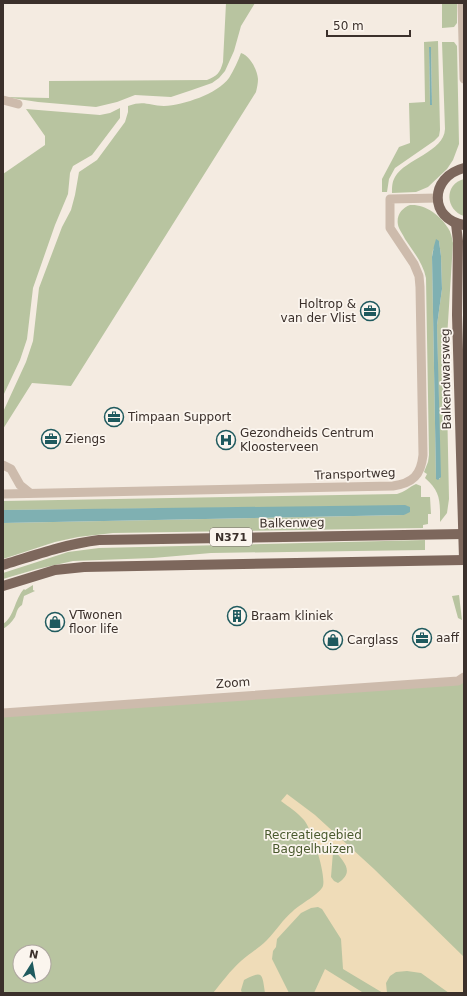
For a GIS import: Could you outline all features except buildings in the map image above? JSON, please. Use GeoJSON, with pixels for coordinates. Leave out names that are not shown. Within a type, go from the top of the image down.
{"type":"FeatureCollection","features":[{"type":"Feature","properties":{"kind":"main road"},"geometry":{"type":"LineString","coordinates":[[460,224],[448,218],[443,213],[438,198],[438,189],[449,174],[464,168]]}},
{"type":"Feature","properties":{"kind":"main road","name":"Balkendwarsweg"},"geometry":{"type":"LineString","coordinates":[[460,224],[458,241],[457,322],[463,534]]}},
{"type":"Feature","properties":{"kind":"main road"},"geometry":{"type":"LineString","coordinates":[[463,534],[464,559]]}},
{"type":"Feature","properties":{"kind":"main road","name":"Balkenweg"},"geometry":{"type":"LineString","coordinates":[[3,565],[62,546],[99,540],[463,534]]}},
{"type":"Feature","properties":{"kind":"main road","name":"N371"},"geometry":{"type":"LineString","coordinates":[[3,586],[55,570],[84,567],[464,559]]}},
{"type":"Feature","properties":{"kind":"street"},"geometry":{"type":"LineString","coordinates":[[462,3],[464,79]]}},
{"type":"Feature","properties":{"kind":"street"},"geometry":{"type":"LineString","coordinates":[[3,100],[18,104]]}},
{"type":"Feature","properties":{"kind":"street","name":"Transportweg"},"geometry":{"type":"LineString","coordinates":[[3,494],[393,486],[410,481],[420,470],[423,456],[420,287],[419,276],[414,264],[390,228],[390,200],[438,198]]}},
{"type":"Feature","properties":{"kind":"street"},"geometry":{"type":"LineString","coordinates":[[3,465],[11,469],[20,485],[30,493]]}},
{"type":"Feature","properties":{"kind":"street","name":"Zoom"},"geometry":{"type":"LineString","coordinates":[[3,713],[458,681],[464,677]]}},
{"type":"Feature","properties":{"kind":"green space"},"geometry":{"type":"Polygon","coordinates":[[[226,3],[255,3],[241,26],[234,51],[225,71],[212,83],[171,97],[135,95],[117,102],[96,107],[38,102],[5,97],[49,98],[49,81],[207,80],[218,74],[223,62],[226,3]]]}},
{"type":"Feature","properties":{"kind":"green space"},"geometry":{"type":"Polygon","coordinates":[[[442,3],[457,3],[457,23],[454,27],[442,28],[442,3]]]}},
{"type":"Feature","properties":{"kind":"green space"},"geometry":{"type":"Polygon","coordinates":[[[438,41],[439,136],[395,168],[389,179],[387,192],[382,192],[382,179],[399,147],[410,143],[409,103],[425,102],[424,42],[438,41]],[[429,48],[430,105],[432,105],[431,48],[429,48]]]}},
{"type":"Feature","properties":{"kind":"green space"},"geometry":{"type":"Polygon","coordinates":[[[442,42],[454,42],[457,46],[459,144],[453,160],[447,169],[428,187],[416,192],[392,193],[393,181],[400,171],[431,150],[443,137],[445,129],[442,42]]]}},
{"type":"Feature","properties":{"kind":"green space"},"geometry":{"type":"Polygon","coordinates":[[[241,53],[250,60],[256,71],[258,79],[256,92],[71,386],[32,383],[3,429],[3,412],[26,362],[33,341],[39,288],[62,227],[71,210],[79,172],[97,160],[125,122],[128,106],[143,103],[164,106],[200,98],[224,84],[236,66],[241,53]]]}},
{"type":"Feature","properties":{"kind":"green space"},"geometry":{"type":"Polygon","coordinates":[[[120,108],[120,118],[92,155],[73,166],[70,173],[68,194],[55,225],[33,288],[27,339],[20,360],[3,396],[3,174],[45,145],[45,136],[26,109],[100,115],[110,113],[120,108]]]}},
{"type":"Feature","properties":{"kind":"green space"},"geometry":{"type":"Polygon","coordinates":[[[464,179],[464,216],[453,208],[449,197],[453,186],[457,182],[464,179]]]}},
{"type":"Feature","properties":{"kind":"green space"},"geometry":{"type":"Polygon","coordinates":[[[407,206],[421,206],[432,211],[445,223],[453,243],[446,354],[449,499],[447,513],[440,522],[440,508],[437,493],[425,478],[427,474],[424,472],[429,455],[426,278],[420,262],[399,229],[399,215],[407,206]],[[439,241],[433,250],[432,257],[436,479],[440,479],[437,325],[442,289],[439,241]]]}},
{"type":"Feature","properties":{"kind":"green space"},"geometry":{"type":"Polygon","coordinates":[[[416,484],[421,486],[421,497],[430,497],[431,514],[428,514],[428,524],[423,525],[423,528],[113,533],[78,537],[55,542],[3,559],[3,523],[404,515],[408,506],[3,510],[3,501],[397,494],[416,484]]]}},
{"type":"Feature","properties":{"kind":"green space"},"geometry":{"type":"Polygon","coordinates":[[[425,540],[425,550],[211,553],[153,558],[73,561],[37,569],[3,579],[3,573],[68,552],[99,548],[425,540]]]}},
{"type":"Feature","properties":{"kind":"green space"},"geometry":{"type":"Polygon","coordinates":[[[33,585],[33,590],[35,591],[24,596],[22,605],[18,609],[15,617],[10,624],[3,629],[3,624],[10,617],[21,593],[24,589],[25,590],[33,585]]]}},
{"type":"Feature","properties":{"kind":"green space"},"geometry":{"type":"Polygon","coordinates":[[[459,595],[462,620],[458,618],[452,596],[459,595]]]}},
{"type":"Feature","properties":{"kind":"green space","name":"Recreatiegebied Baggelhuizen"},"geometry":{"type":"Polygon","coordinates":[[[464,677],[464,993],[3,993],[3,713],[464,677]]]}},
{"type":"Feature","properties":{"kind":"sand"},"geometry":{"type":"Polygon","coordinates":[[[287,794],[315,815],[374,869],[464,957],[464,993],[449,993],[421,973],[407,971],[396,972],[390,976],[386,983],[387,993],[383,993],[343,969],[341,939],[322,909],[318,907],[311,908],[301,913],[277,939],[272,959],[289,993],[265,993],[262,977],[258,974],[244,980],[241,990],[242,993],[213,993],[237,965],[264,943],[289,914],[310,899],[323,886],[320,862],[311,833],[299,814],[281,801],[287,794]],[[335,851],[333,852],[331,877],[338,883],[346,875],[347,871],[344,863],[335,851]]]}},
{"type":"Feature","properties":{"kind":"sand"},"geometry":{"type":"Polygon","coordinates":[[[325,969],[362,992],[363,993],[314,993],[325,969]]]}},
{"type":"Feature","properties":{"kind":"water"},"geometry":{"type":"Polygon","coordinates":[[[429,47],[431,47],[432,105],[430,105],[429,47]]]}},
{"type":"Feature","properties":{"kind":"water"},"geometry":{"type":"Polygon","coordinates":[[[436,239],[439,241],[441,256],[442,289],[437,325],[441,477],[438,480],[436,479],[432,257],[436,239]]]}},
{"type":"Feature","properties":{"kind":"water"},"geometry":{"type":"Polygon","coordinates":[[[405,505],[410,507],[410,512],[404,515],[3,523],[3,510],[405,505]]]}},
{"type":"Feature","properties":{"kind":"place","name":"Holtrop & van der Vlist"},"geometry":{"type":"Point","coordinates":[370,311]}},
{"type":"Feature","properties":{"kind":"place","name":"Timpaan Support"},"geometry":{"type":"Point","coordinates":[114,417]}},
{"type":"Feature","properties":{"kind":"place","name":"Ziengs"},"geometry":{"type":"Point","coordinates":[51,439]}},
{"type":"Feature","properties":{"kind":"place","name":"Gezondheids Centrum Kloosterveen"},"geometry":{"type":"Point","coordinates":[226,440]}},
{"type":"Feature","properties":{"kind":"place","name":"Braam kliniek"},"geometry":{"type":"Point","coordinates":[237,616]}},
{"type":"Feature","properties":{"kind":"place","name":"VTwonen floor life"},"geometry":{"type":"Point","coordinates":[55,622]}},
{"type":"Feature","properties":{"kind":"place","name":"aaff"},"geometry":{"type":"Point","coordinates":[422,638]}},
{"type":"Feature","properties":{"kind":"place","name":"Carglass"},"geometry":{"type":"Point","coordinates":[333,640]}}]}
